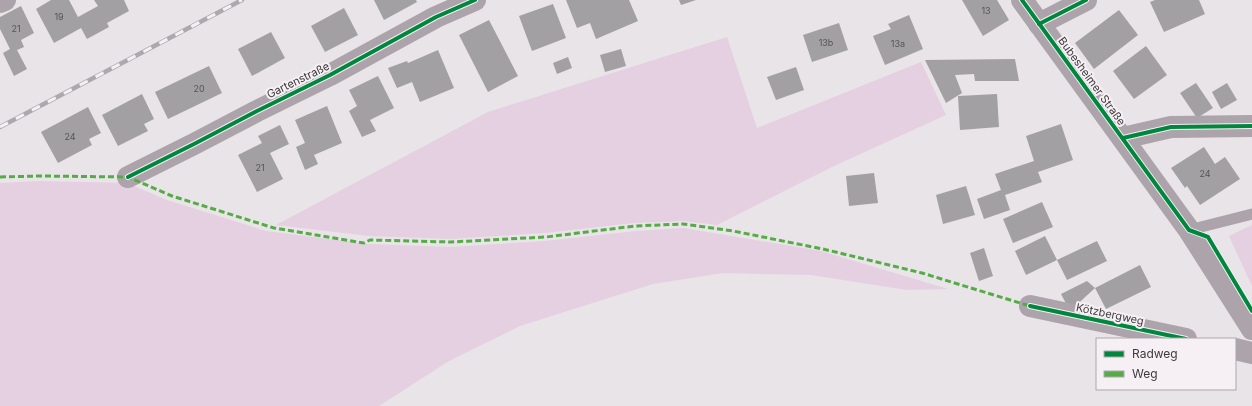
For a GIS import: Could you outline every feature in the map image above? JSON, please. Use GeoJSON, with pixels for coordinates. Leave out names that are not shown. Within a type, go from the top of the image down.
{"type":"FeatureCollection","features":[{"type":"Feature","properties":{"kind":"street"},"geometry":{"type":"LineString","coordinates":[[0,2],[5,0]]}},
{"type":"Feature","properties":{"kind":"street","name":"Gartenstraße"},"geometry":{"type":"LineString","coordinates":[[128,177],[189,147],[257,110],[330,75],[430,20],[475,0]]}},
{"type":"Feature","properties":{"kind":"street","name":"Bubesheimer Straße"},"geometry":{"type":"LineString","coordinates":[[1022,0],[1190,230],[1252,329]]}},
{"type":"Feature","properties":{"kind":"street"},"geometry":{"type":"LineString","coordinates":[[1039,24],[1086,0]]}},
{"type":"Feature","properties":{"kind":"street"},"geometry":{"type":"LineString","coordinates":[[1123,138],[1171,126],[1252,126]]}},
{"type":"Feature","properties":{"kind":"street","name":"Kötzbergweg"},"geometry":{"type":"LineString","coordinates":[[1030,306],[1181,338]]}},
{"type":"Feature","properties":{"kind":"street"},"geometry":{"type":"LineString","coordinates":[[1236,349],[1252,353]]}},
{"type":"Feature","properties":{"kind":"lane"},"geometry":{"type":"LineString","coordinates":[[1190,230],[1252,214]]}},
{"type":"Feature","properties":{"kind":"shaded area"},"geometry":{"type":"Polygon","coordinates":[[[727,37],[757,128],[921,62],[946,115],[834,166],[717,225],[683,221],[634,223],[545,233],[451,239],[369,236],[276,225],[488,112],[727,37]]]}},
{"type":"Feature","properties":{"kind":"shaded area"},"geometry":{"type":"Polygon","coordinates":[[[38,181],[127,183],[167,200],[266,231],[368,244],[451,247],[545,241],[636,231],[684,228],[821,251],[948,289],[907,290],[811,275],[723,273],[653,284],[520,326],[449,361],[379,406],[0,406],[0,183],[38,181]]]}},
{"type":"Feature","properties":{"kind":"shaded area"},"geometry":{"type":"Polygon","coordinates":[[[1252,225],[1252,286],[1229,236],[1252,225]]]}},
{"type":"Feature","properties":{"kind":"building"},"geometry":{"type":"Polygon","coordinates":[[[51,0],[69,0],[78,17],[98,6],[94,0],[124,0],[129,11],[107,23],[109,27],[87,39],[81,28],[54,43],[36,9],[51,0]]]}},
{"type":"Feature","properties":{"kind":"building"},"geometry":{"type":"Polygon","coordinates":[[[374,0],[416,0],[417,2],[384,20],[374,0]]]}},
{"type":"Feature","properties":{"kind":"building"},"geometry":{"type":"Polygon","coordinates":[[[566,0],[629,0],[638,21],[596,39],[590,23],[577,28],[566,0]]]}},
{"type":"Feature","properties":{"kind":"building"},"geometry":{"type":"Polygon","coordinates":[[[679,0],[696,0],[681,5],[679,0]]]}},
{"type":"Feature","properties":{"kind":"building"},"geometry":{"type":"Polygon","coordinates":[[[962,0],[997,0],[1009,20],[983,36],[962,0]]]}},
{"type":"Feature","properties":{"kind":"building"},"geometry":{"type":"Polygon","coordinates":[[[1155,0],[1199,0],[1205,14],[1164,32],[1150,2],[1155,0]]]}},
{"type":"Feature","properties":{"kind":"building"},"geometry":{"type":"Polygon","coordinates":[[[553,4],[566,38],[532,51],[519,16],[553,4]]]}},
{"type":"Feature","properties":{"kind":"building"},"geometry":{"type":"Polygon","coordinates":[[[21,6],[34,33],[21,40],[24,47],[17,50],[27,69],[14,76],[3,53],[10,49],[0,29],[0,17],[21,6]]]}},
{"type":"Feature","properties":{"kind":"building"},"geometry":{"type":"Polygon","coordinates":[[[344,8],[358,35],[325,52],[311,26],[344,8]]]}},
{"type":"Feature","properties":{"kind":"building"},"geometry":{"type":"Polygon","coordinates":[[[1119,10],[1138,35],[1094,69],[1075,43],[1119,10]]]}},
{"type":"Feature","properties":{"kind":"building"},"geometry":{"type":"Polygon","coordinates":[[[909,15],[923,49],[885,65],[873,36],[891,29],[888,24],[909,15]]]}},
{"type":"Feature","properties":{"kind":"building"},"geometry":{"type":"Polygon","coordinates":[[[489,20],[518,76],[488,92],[459,35],[489,20]]]}},
{"type":"Feature","properties":{"kind":"building"},"geometry":{"type":"Polygon","coordinates":[[[839,23],[848,50],[812,62],[803,35],[839,23]]]}},
{"type":"Feature","properties":{"kind":"building"},"geometry":{"type":"Polygon","coordinates":[[[271,32],[285,58],[252,76],[238,49],[271,32]]]}},
{"type":"Feature","properties":{"kind":"building"},"geometry":{"type":"Polygon","coordinates":[[[1146,46],[1167,75],[1134,99],[1113,71],[1146,46]]]}},
{"type":"Feature","properties":{"kind":"building"},"geometry":{"type":"Polygon","coordinates":[[[621,49],[626,66],[605,72],[600,55],[621,49]]]}},
{"type":"Feature","properties":{"kind":"building"},"geometry":{"type":"Polygon","coordinates":[[[438,50],[454,88],[420,102],[412,82],[397,88],[388,68],[407,61],[408,63],[438,50]]]}},
{"type":"Feature","properties":{"kind":"building"},"geometry":{"type":"Polygon","coordinates":[[[568,57],[572,68],[557,74],[553,63],[568,57]]]}},
{"type":"Feature","properties":{"kind":"building"},"geometry":{"type":"Polygon","coordinates":[[[1015,59],[1019,81],[975,81],[974,74],[955,75],[962,93],[946,103],[925,60],[1015,59]]]}},
{"type":"Feature","properties":{"kind":"building"},"geometry":{"type":"Polygon","coordinates":[[[209,66],[222,93],[168,119],[155,92],[209,66]]]}},
{"type":"Feature","properties":{"kind":"building"},"geometry":{"type":"Polygon","coordinates":[[[796,67],[804,90],[776,100],[767,77],[796,67]]]}},
{"type":"Feature","properties":{"kind":"building"},"geometry":{"type":"Polygon","coordinates":[[[378,76],[394,108],[370,120],[376,131],[362,137],[349,111],[357,106],[349,90],[378,76]]]}},
{"type":"Feature","properties":{"kind":"building"},"geometry":{"type":"Polygon","coordinates":[[[1196,83],[1213,108],[1197,118],[1180,93],[1196,83]]]}},
{"type":"Feature","properties":{"kind":"building"},"geometry":{"type":"Polygon","coordinates":[[[1227,83],[1237,100],[1221,109],[1212,92],[1227,83]]]}},
{"type":"Feature","properties":{"kind":"building"},"geometry":{"type":"Polygon","coordinates":[[[142,94],[154,119],[144,124],[148,131],[118,146],[102,115],[142,94]]]}},
{"type":"Feature","properties":{"kind":"building"},"geometry":{"type":"Polygon","coordinates":[[[997,94],[999,127],[960,130],[958,96],[997,94]]]}},
{"type":"Feature","properties":{"kind":"building"},"geometry":{"type":"Polygon","coordinates":[[[327,106],[342,143],[314,155],[318,164],[305,170],[296,147],[305,143],[295,120],[327,106]]]}},
{"type":"Feature","properties":{"kind":"building"},"geometry":{"type":"Polygon","coordinates":[[[88,107],[101,133],[89,139],[92,145],[58,163],[41,132],[88,107]]]}},
{"type":"Feature","properties":{"kind":"building"},"geometry":{"type":"Polygon","coordinates":[[[1061,124],[1073,160],[1038,172],[1042,182],[1005,195],[1010,210],[984,219],[977,199],[1001,190],[995,174],[1034,161],[1026,136],[1061,124]]]}},
{"type":"Feature","properties":{"kind":"building"},"geometry":{"type":"Polygon","coordinates":[[[280,125],[289,144],[270,153],[283,179],[257,192],[238,155],[262,143],[258,136],[280,125]]]}},
{"type":"Feature","properties":{"kind":"building"},"geometry":{"type":"Polygon","coordinates":[[[1204,147],[1215,164],[1225,157],[1240,179],[1200,205],[1187,186],[1185,188],[1171,168],[1204,147]]]}},
{"type":"Feature","properties":{"kind":"building"},"geometry":{"type":"Polygon","coordinates":[[[874,173],[878,203],[849,206],[846,176],[874,173]]]}},
{"type":"Feature","properties":{"kind":"building"},"geometry":{"type":"Polygon","coordinates":[[[966,186],[975,215],[943,224],[936,195],[966,186]]]}},
{"type":"Feature","properties":{"kind":"building"},"geometry":{"type":"Polygon","coordinates":[[[1042,202],[1053,227],[1013,243],[1003,219],[1042,202]]]}},
{"type":"Feature","properties":{"kind":"building"},"geometry":{"type":"Polygon","coordinates":[[[1045,236],[1057,260],[1026,275],[1015,251],[1045,236]]]}},
{"type":"Feature","properties":{"kind":"building"},"geometry":{"type":"Polygon","coordinates":[[[1097,241],[1107,261],[1067,280],[1057,260],[1097,241]]]}},
{"type":"Feature","properties":{"kind":"building"},"geometry":{"type":"Polygon","coordinates":[[[984,248],[993,276],[979,281],[970,253],[984,248]]]}},
{"type":"Feature","properties":{"kind":"building"},"geometry":{"type":"Polygon","coordinates":[[[1140,265],[1151,287],[1106,309],[1095,288],[1140,265]]]}},
{"type":"Feature","properties":{"kind":"building"},"geometry":{"type":"Polygon","coordinates":[[[1087,281],[1095,288],[1070,311],[1061,294],[1087,281]]]}},
{"type":"Feature","properties":{"kind":"railway"},"geometry":{"type":"LineString","coordinates":[[0,127],[242,0]]}},
{"type":"Feature","properties":{"kind":"marked path"},"geometry":{"type":"LineString","coordinates":[[0,177],[128,177],[172,196],[274,228],[364,243],[370,240],[451,242],[546,237],[635,226],[683,224],[733,231],[823,249],[922,273],[1030,306]]}},
{"type":"Feature","properties":{"kind":"cycle path"},"geometry":{"type":"LineString","coordinates":[[128,177],[330,75],[436,17],[475,0]]}},
{"type":"Feature","properties":{"kind":"cycle path"},"geometry":{"type":"LineString","coordinates":[[1022,0],[1189,230],[1208,237],[1252,311]]}},
{"type":"Feature","properties":{"kind":"cycle path"},"geometry":{"type":"LineString","coordinates":[[1039,24],[1086,0]]}},
{"type":"Feature","properties":{"kind":"cycle path"},"geometry":{"type":"LineString","coordinates":[[1123,138],[1171,127],[1252,126]]}},
{"type":"Feature","properties":{"kind":"cycle path"},"geometry":{"type":"LineString","coordinates":[[1030,306],[1181,338]]}}]}
